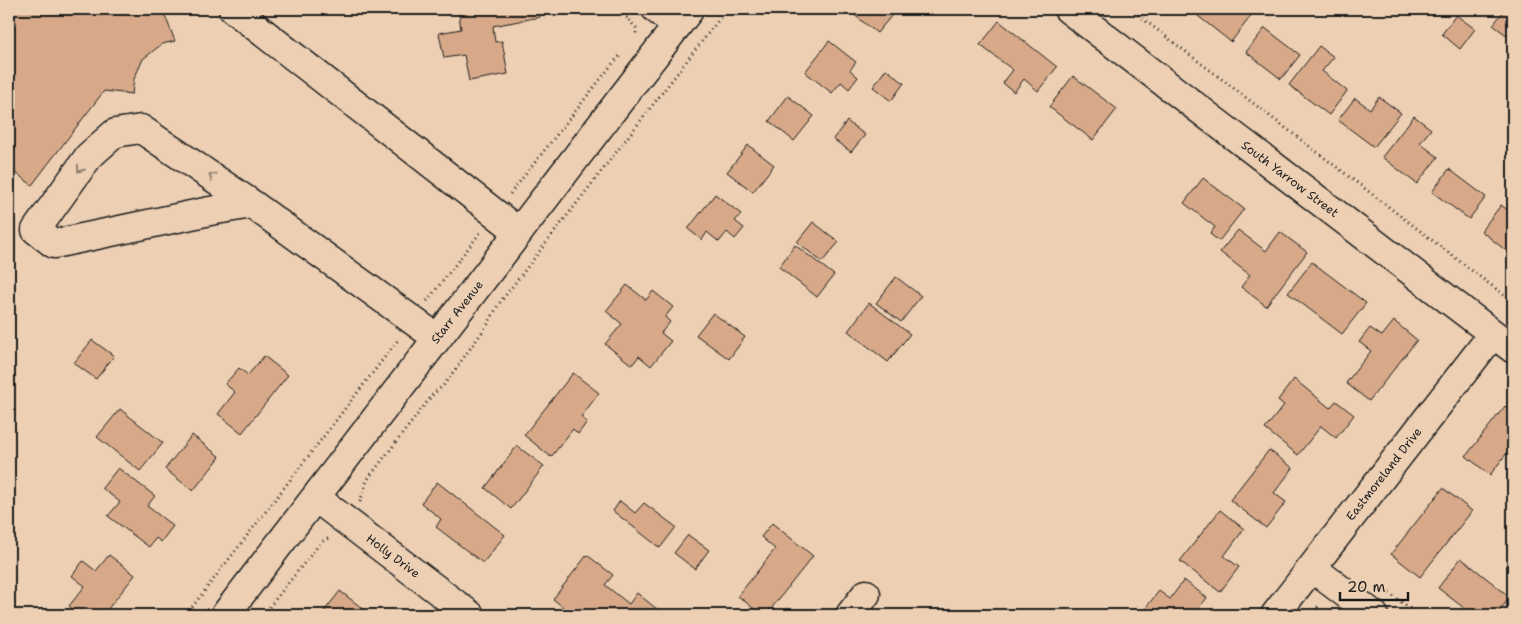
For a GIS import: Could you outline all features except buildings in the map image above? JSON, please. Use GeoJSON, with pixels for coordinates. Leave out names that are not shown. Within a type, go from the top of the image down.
{"type":"FeatureCollection","features":[{"type":"Feature","properties":{"kind":"street"},"geometry":{"type":"LineString","coordinates":[[233,9],[519,232]]}},
{"type":"Feature","properties":{"kind":"street","name":"South Yarrow Street"},"geometry":{"type":"LineString","coordinates":[[1068,9],[1503,341]]}},
{"type":"Feature","properties":{"kind":"street","name":"Starr Avenue"},"geometry":{"type":"LineString","coordinates":[[225,615],[519,232],[664,15]]}},
{"type":"Feature","properties":{"kind":"street"},"geometry":{"type":"LineString","coordinates":[[252,204],[54,244],[36,230],[89,156],[115,132],[141,130],[252,204],[437,338]]}},
{"type":"Feature","properties":{"kind":"street","name":"Eastmoreland Drive"},"geometry":{"type":"LineString","coordinates":[[1275,615],[1312,568],[1503,341]]}},
{"type":"Feature","properties":{"kind":"street","name":"Holly Drive"},"geometry":{"type":"LineString","coordinates":[[316,498],[470,615]]}},
{"type":"Feature","properties":{"kind":"street"},"geometry":{"type":"LineString","coordinates":[[1312,568],[1374,615]]}},
{"type":"Feature","properties":{"kind":"street"},"geometry":{"type":"LineString","coordinates":[[850,615],[866,594]]}},
{"type":"Feature","properties":{"kind":"path"},"geometry":{"type":"LineString","coordinates":[[614,9],[629,20],[664,15]]}},
{"type":"Feature","properties":{"kind":"path"},"geometry":{"type":"LineString","coordinates":[[264,615],[321,542],[328,539],[354,505],[361,501],[367,480],[434,393],[443,386],[488,324],[498,305],[727,9]]}},
{"type":"Feature","properties":{"kind":"path"},"geometry":{"type":"LineString","coordinates":[[1130,9],[1513,302]]}},
{"type":"Feature","properties":{"kind":"path"},"geometry":{"type":"LineString","coordinates":[[1311,615],[1317,608],[1327,615]]}}]}
